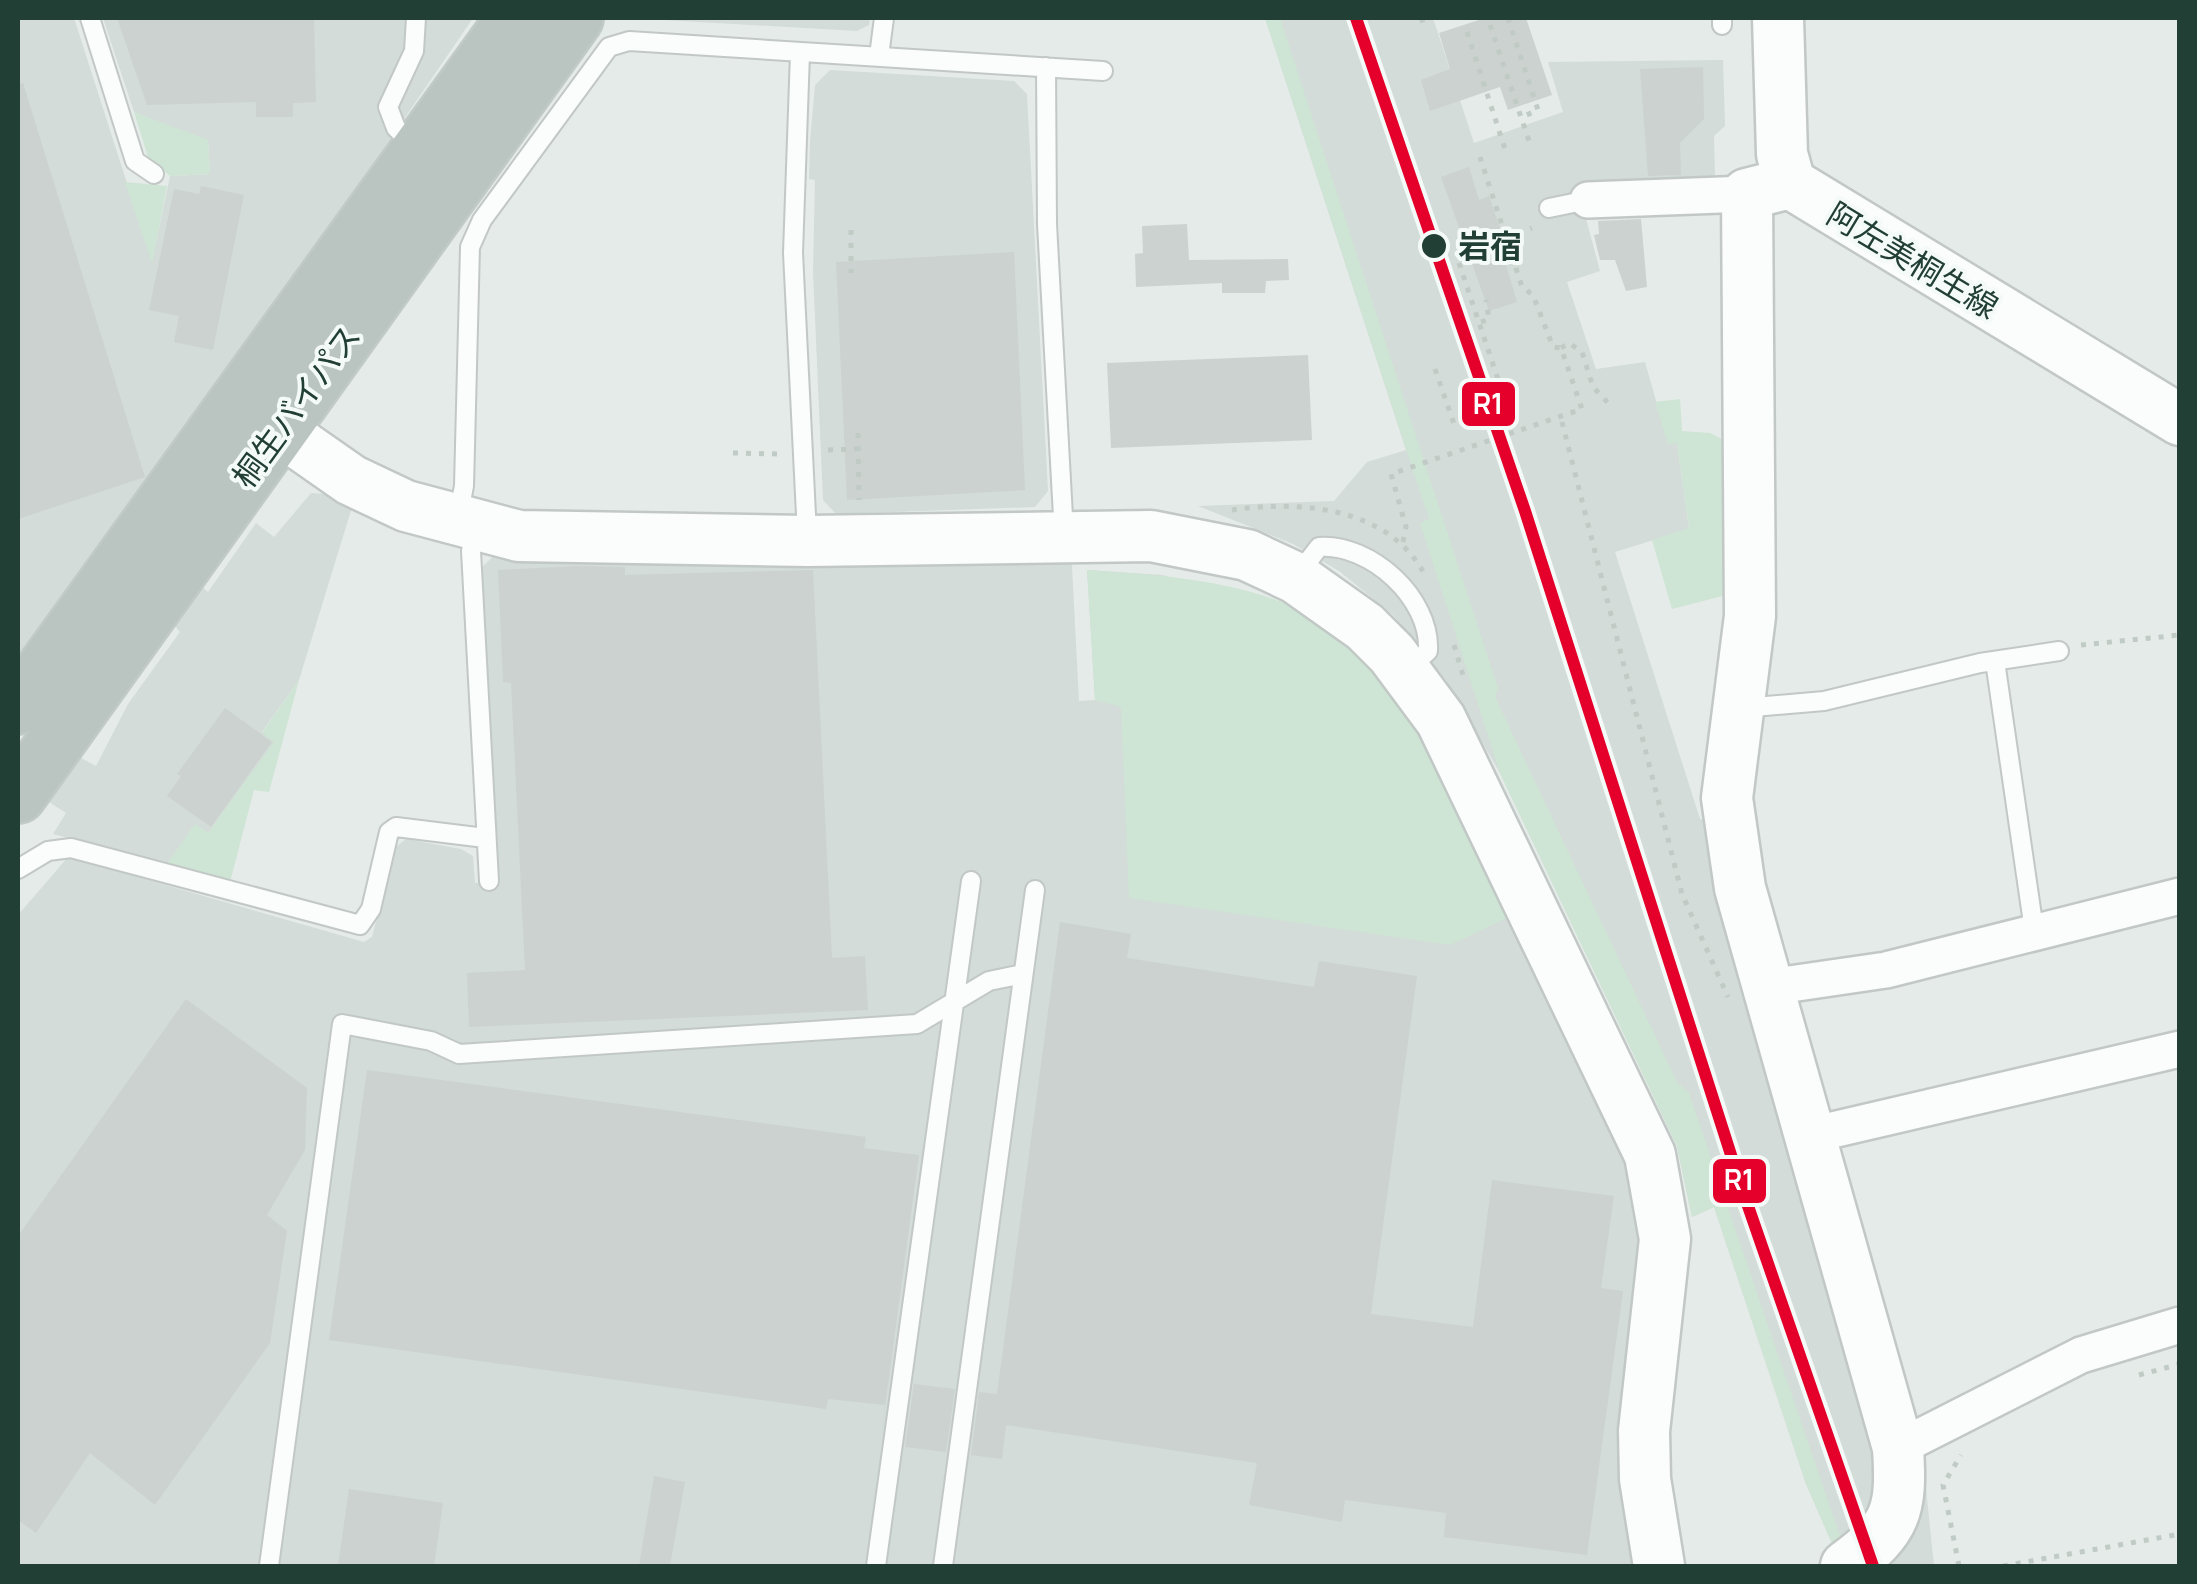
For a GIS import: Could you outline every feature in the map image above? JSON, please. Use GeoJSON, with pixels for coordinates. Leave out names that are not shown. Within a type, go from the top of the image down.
{"type":"FeatureCollection","features":[{"type":"Feature","properties":{"kind":"highway","name":"桐生バイパス"},"geometry":{"type":"LineString","coordinates":[[18,794],[257,415],[418,149],[515,18]]}},
{"type":"Feature","properties":{"kind":"highway","name":"桐生バイパス"},"geometry":{"type":"LineString","coordinates":[[18,706],[575,18]]}},
{"type":"Feature","properties":{"kind":"street"},"geometry":{"type":"LineString","coordinates":[[1778,18],[1782,154],[1769,188],[1750,616],[1737,708],[1728,824],[1740,888],[1898,1448],[1900,1494],[1894,1517],[1880,1539],[1846,1566]]}},
{"type":"Feature","properties":{"kind":"street"},"geometry":{"type":"LineString","coordinates":[[1588,200],[1769,188]]}},
{"type":"Feature","properties":{"kind":"street","name":"阿左美桐生線"},"geometry":{"type":"LineString","coordinates":[[1769,188],[2180,420]]}},
{"type":"Feature","properties":{"kind":"street"},"geometry":{"type":"LineString","coordinates":[[257,415],[350,480],[406,506],[519,536],[808,541],[1064,536],[1183,540],[1248,555],[1296,578],[1364,626],[1406,671],[1441,720],[1650,1155],[1666,1239],[1644,1430],[1645,1479],[1659,1566]]}},
{"type":"Feature","properties":{"kind":"street"},"geometry":{"type":"LineString","coordinates":[[1769,987],[1886,970],[2034,930],[2178,905]]}},
{"type":"Feature","properties":{"kind":"street"},"geometry":{"type":"LineString","coordinates":[[1811,1135],[2180,1049]]}},
{"type":"Feature","properties":{"kind":"street"},"geometry":{"type":"LineString","coordinates":[[1898,1448],[2081,1355],[2180,1325]]}},
{"type":"Feature","properties":{"kind":"lane"},"geometry":{"type":"LineString","coordinates":[[90,18],[135,160],[154,174]]}},
{"type":"Feature","properties":{"kind":"lane"},"geometry":{"type":"LineString","coordinates":[[416,18],[414,51],[388,107],[396,128],[418,149]]}},
{"type":"Feature","properties":{"kind":"lane"},"geometry":{"type":"LineString","coordinates":[[880,56],[884,18]]}},
{"type":"Feature","properties":{"kind":"lane"},"geometry":{"type":"LineString","coordinates":[[489,881],[464,472],[470,247],[482,220],[610,47],[619,41],[1103,71]]}},
{"type":"Feature","properties":{"kind":"lane"},"geometry":{"type":"LineString","coordinates":[[800,52],[793,253],[808,541]]}},
{"type":"Feature","properties":{"kind":"lane"},"geometry":{"type":"LineString","coordinates":[[1046,67],[1047,224],[1064,536]]}},
{"type":"Feature","properties":{"kind":"lane"},"geometry":{"type":"LineString","coordinates":[[1550,208],[1588,200]]}},
{"type":"Feature","properties":{"kind":"lane"},"geometry":{"type":"LineString","coordinates":[[1737,708],[1824,702],[1995,661],[2059,652]]}},
{"type":"Feature","properties":{"kind":"lane"},"geometry":{"type":"LineString","coordinates":[[1995,661],[2034,930]]}},
{"type":"Feature","properties":{"kind":"lane"},"geometry":{"type":"LineString","coordinates":[[18,869],[35,856],[71,848],[360,924],[371,910],[390,832],[396,827],[486,838]]}},
{"type":"Feature","properties":{"kind":"lane"},"geometry":{"type":"LineString","coordinates":[[876,1566],[971,881]]}},
{"type":"Feature","properties":{"kind":"lane"},"geometry":{"type":"LineString","coordinates":[[943,1566],[1035,890]]}},
{"type":"Feature","properties":{"kind":"lane"},"geometry":{"type":"LineString","coordinates":[[270,1566],[342,1024],[430,1041],[459,1054],[917,1024],[989,981],[1024,974]]}},
{"type":"Feature","properties":{"kind":"path"},"geometry":{"type":"LineString","coordinates":[[1421,18],[1426,30]]}},
{"type":"Feature","properties":{"kind":"path"},"geometry":{"type":"LineString","coordinates":[[1508,18],[1538,110],[1522,117]]}},
{"type":"Feature","properties":{"kind":"path"},"geometry":{"type":"LineString","coordinates":[[1490,26],[1530,141]]}},
{"type":"Feature","properties":{"kind":"path"},"geometry":{"type":"LineString","coordinates":[[1467,32],[1505,149]]}},
{"type":"Feature","properties":{"kind":"path"},"geometry":{"type":"LineString","coordinates":[[1480,158],[1522,287],[1533,295],[1553,347],[1570,343],[1582,352],[1593,387],[1613,408]]}},
{"type":"Feature","properties":{"kind":"path"},"geometry":{"type":"LineString","coordinates":[[1494,243],[1532,228]]}},
{"type":"Feature","properties":{"kind":"path"},"geometry":{"type":"LineString","coordinates":[[851,230],[852,273]]}},
{"type":"Feature","properties":{"kind":"path"},"geometry":{"type":"LineString","coordinates":[[1436,371],[1454,424],[1507,406],[1457,257],[1466,254]]}},
{"type":"Feature","properties":{"kind":"path"},"geometry":{"type":"LineString","coordinates":[[1513,290],[1522,287]]}},
{"type":"Feature","properties":{"kind":"path"},"geometry":{"type":"LineString","coordinates":[[1480,322],[1488,319],[1486,300]]}},
{"type":"Feature","properties":{"kind":"path"},"geometry":{"type":"LineString","coordinates":[[1404,542],[1406,526],[1391,474],[1582,409],[1561,348]]}},
{"type":"Feature","properties":{"kind":"path"},"geometry":{"type":"LineString","coordinates":[[1562,422],[1682,894],[1728,997],[1748,1003],[1769,987]]}},
{"type":"Feature","properties":{"kind":"path"},"geometry":{"type":"LineString","coordinates":[[858,433],[859,505]]}},
{"type":"Feature","properties":{"kind":"path"},"geometry":{"type":"LineString","coordinates":[[820,451],[858,449]]}},
{"type":"Feature","properties":{"kind":"path"},"geometry":{"type":"LineString","coordinates":[[733,453],[788,454]]}},
{"type":"Feature","properties":{"kind":"path"},"geometry":{"type":"LineString","coordinates":[[2059,652],[2078,645],[2180,636]]}},
{"type":"Feature","properties":{"kind":"path"},"geometry":{"type":"LineString","coordinates":[[2133,1376],[2180,1364]]}},
{"type":"Feature","properties":{"kind":"path"},"geometry":{"type":"LineString","coordinates":[[1959,1566],[1942,1485],[1957,1458],[1974,1448]]}},
{"type":"Feature","properties":{"kind":"path"},"geometry":{"type":"LineString","coordinates":[[2003,1566],[2180,1534]]}},
{"type":"Feature","properties":{"kind":"shaded area"},"geometry":{"type":"Polygon","coordinates":[[[18,18],[74,18],[152,261],[170,176],[210,174],[208,141],[134,112],[103,18],[473,18],[372,166],[18,655],[18,18]]]}},
{"type":"Feature","properties":{"kind":"shaded area"},"geometry":{"type":"Polygon","coordinates":[[[629,18],[870,18],[869,25],[857,31],[629,18]]]}},
{"type":"Feature","properties":{"kind":"shaded area"},"geometry":{"type":"Polygon","coordinates":[[[1265,18],[1433,18],[1474,143],[1563,112],[1548,62],[1723,60],[1725,126],[1714,136],[1715,178],[1585,215],[1600,271],[1567,282],[1596,369],[1645,362],[1668,443],[1677,443],[1689,529],[1615,552],[1700,819],[1710,820],[1793,1113],[1884,1496],[1838,1557],[1806,1484],[1714,1207],[1692,1217],[1677,1146],[1500,773],[1446,680],[1393,615],[1339,571],[1293,544],[1198,506],[1334,501],[1367,462],[1406,450],[1265,18]]]}},
{"type":"Feature","properties":{"kind":"shaded area"},"geometry":{"type":"Polygon","coordinates":[[[830,70],[1014,81],[1027,94],[1048,491],[1035,507],[836,514],[823,500],[813,272],[815,180],[809,179],[815,85],[830,70]]]}},
{"type":"Feature","properties":{"kind":"shaded area"},"geometry":{"type":"Polygon","coordinates":[[[331,488],[353,504],[299,680],[262,732],[275,742],[208,833],[195,825],[167,864],[53,834],[66,813],[49,802],[81,758],[96,766],[128,704],[180,632],[175,626],[202,587],[208,592],[256,523],[274,537],[311,493],[326,494],[331,488]]]}},
{"type":"Feature","properties":{"kind":"shaded area"},"geometry":{"type":"Polygon","coordinates":[[[1071,547],[1079,701],[1095,700],[1087,570],[1162,575],[1291,607],[1384,678],[1628,1144],[1644,1210],[1636,1558],[1631,1566],[18,1566],[18,915],[68,857],[364,942],[372,937],[396,847],[406,839],[461,849],[473,856],[475,883],[497,881],[482,567],[501,549],[1071,547]]]}},
{"type":"Feature","properties":{"kind":"shaded area"},"geometry":{"type":"Polygon","coordinates":[[[1923,1459],[1934,1566],[1869,1566],[1923,1459]]]}},
{"type":"Feature","properties":{"kind":"green space"},"geometry":{"type":"Polygon","coordinates":[[[1265,18],[1280,18],[1498,688],[1495,697],[1677,1082],[1689,1093],[1845,1551],[1838,1557],[1806,1484],[1714,1207],[1692,1217],[1677,1146],[1500,773],[1420,523],[1429,519],[1265,18]]]}},
{"type":"Feature","properties":{"kind":"green space"},"geometry":{"type":"Polygon","coordinates":[[[134,112],[208,140],[210,174],[170,176],[148,157],[134,112]]]}},
{"type":"Feature","properties":{"kind":"green space"},"geometry":{"type":"Polygon","coordinates":[[[125,182],[167,186],[152,263],[125,182]]]}},
{"type":"Feature","properties":{"kind":"green space"},"geometry":{"type":"Polygon","coordinates":[[[1680,399],[1682,431],[1710,433],[1727,442],[1734,593],[1672,609],[1652,540],[1689,528],[1677,443],[1668,444],[1655,402],[1680,399]]]}},
{"type":"Feature","properties":{"kind":"green space"},"geometry":{"type":"Polygon","coordinates":[[[1087,570],[1192,580],[1263,595],[1326,625],[1353,646],[1402,703],[1442,768],[1511,905],[1507,918],[1450,945],[1129,898],[1121,707],[1095,700],[1087,570]]]}},
{"type":"Feature","properties":{"kind":"green space"},"geometry":{"type":"Polygon","coordinates":[[[299,680],[269,792],[254,790],[230,882],[167,864],[195,824],[208,833],[274,742],[262,733],[299,680]]]}},
{"type":"Feature","properties":{"kind":"building"},"geometry":{"type":"Polygon","coordinates":[[[117,18],[314,18],[316,102],[293,103],[293,117],[256,117],[256,102],[147,105],[117,18]]]}},
{"type":"Feature","properties":{"kind":"building"},"geometry":{"type":"Polygon","coordinates":[[[1485,18],[1526,18],[1552,95],[1508,110],[1500,87],[1430,111],[1421,80],[1450,69],[1439,33],[1485,18]]]}},
{"type":"Feature","properties":{"kind":"building"},"geometry":{"type":"Polygon","coordinates":[[[1703,67],[1704,119],[1680,143],[1681,175],[1648,176],[1640,69],[1703,67]]]}},
{"type":"Feature","properties":{"kind":"building"},"geometry":{"type":"Polygon","coordinates":[[[23,83],[145,477],[18,519],[18,84],[23,83]]]}},
{"type":"Feature","properties":{"kind":"building"},"geometry":{"type":"Polygon","coordinates":[[[1469,167],[1479,200],[1489,196],[1507,249],[1502,251],[1517,302],[1489,311],[1441,177],[1469,167]]]}},
{"type":"Feature","properties":{"kind":"building"},"geometry":{"type":"Polygon","coordinates":[[[201,186],[244,195],[213,350],[174,342],[179,316],[149,310],[174,189],[199,194],[201,186]]]}},
{"type":"Feature","properties":{"kind":"building"},"geometry":{"type":"Polygon","coordinates":[[[1641,219],[1647,287],[1626,291],[1615,260],[1600,260],[1594,235],[1599,234],[1598,221],[1641,219]]]}},
{"type":"Feature","properties":{"kind":"building"},"geometry":{"type":"Polygon","coordinates":[[[1187,224],[1189,260],[1288,259],[1289,280],[1266,281],[1265,293],[1222,293],[1222,283],[1136,287],[1135,254],[1143,253],[1142,226],[1187,224]]]}},
{"type":"Feature","properties":{"kind":"building"},"geometry":{"type":"Polygon","coordinates":[[[1014,252],[1025,490],[847,500],[836,262],[1014,252]]]}},
{"type":"Feature","properties":{"kind":"building"},"geometry":{"type":"Polygon","coordinates":[[[1308,355],[1312,440],[1111,448],[1107,363],[1308,355]]]}},
{"type":"Feature","properties":{"kind":"building"},"geometry":{"type":"Polygon","coordinates":[[[625,567],[625,575],[813,570],[832,958],[865,956],[868,1010],[469,1027],[467,973],[525,970],[511,683],[503,682],[498,570],[625,567]]]}},
{"type":"Feature","properties":{"kind":"building"},"geometry":{"type":"Polygon","coordinates":[[[225,708],[272,742],[211,827],[167,796],[181,776],[177,774],[225,708]]]}},
{"type":"Feature","properties":{"kind":"building"},"geometry":{"type":"Polygon","coordinates":[[[1060,922],[1131,934],[1127,958],[1314,987],[1319,961],[1417,976],[1371,1314],[1473,1327],[1492,1180],[1614,1196],[1601,1288],[1623,1291],[1587,1555],[1444,1537],[1446,1513],[1345,1500],[1342,1522],[1249,1505],[1257,1463],[1006,1425],[1002,1459],[971,1455],[979,1392],[997,1394],[1060,922]]]}},
{"type":"Feature","properties":{"kind":"building"},"geometry":{"type":"Polygon","coordinates":[[[186,999],[307,1088],[305,1150],[267,1215],[287,1231],[270,1343],[155,1505],[90,1453],[36,1533],[18,1520],[18,1236],[186,999]]]}},
{"type":"Feature","properties":{"kind":"building"},"geometry":{"type":"Polygon","coordinates":[[[367,1070],[866,1137],[864,1148],[919,1155],[880,1444],[885,1405],[828,1399],[826,1409],[329,1340],[367,1070]]]}},
{"type":"Feature","properties":{"kind":"building"},"geometry":{"type":"Polygon","coordinates":[[[914,1384],[955,1389],[946,1452],[905,1447],[914,1384]]]}},
{"type":"Feature","properties":{"kind":"building"},"geometry":{"type":"Polygon","coordinates":[[[654,1476],[685,1482],[670,1566],[639,1566],[654,1476]]]}},
{"type":"Feature","properties":{"kind":"building"},"geometry":{"type":"Polygon","coordinates":[[[349,1489],[443,1503],[434,1566],[338,1566],[349,1489]]]}},
{"type":"Feature","properties":{"kind":"transit line","name":"R1"},"geometry":{"type":"LineString","coordinates":[[1356,18],[1525,511],[1740,1183],[1873,1566]]}},
{"type":"Feature","properties":{"kind":"place","name":"岩宿"},"geometry":{"type":"Point","coordinates":[1434,246]}}]}
